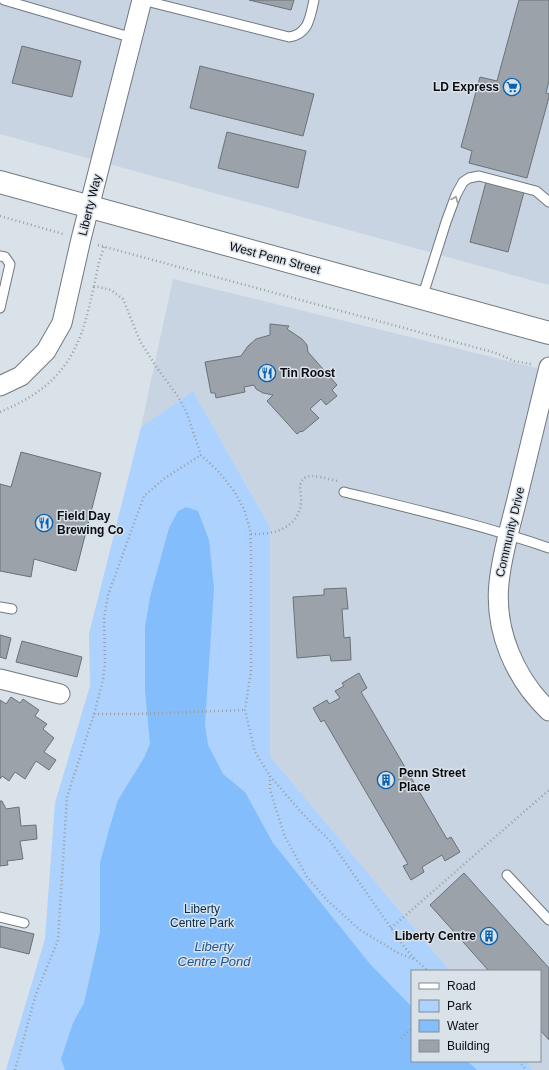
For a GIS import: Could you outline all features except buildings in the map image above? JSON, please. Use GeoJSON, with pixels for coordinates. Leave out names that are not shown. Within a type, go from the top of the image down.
{"type":"FeatureCollection","features":[{"type":"Feature","properties":{"kind":"main road","name":"West Penn Street"},"geometry":{"type":"LineString","coordinates":[[0,182],[549,333]]}},
{"type":"Feature","properties":{"kind":"street","name":"Liberty Way"},"geometry":{"type":"LineString","coordinates":[[0,386],[21,376],[46,351],[62,323],[89,206],[142,0]]}},
{"type":"Feature","properties":{"kind":"street","name":"Community Drive"},"geometry":{"type":"LineString","coordinates":[[549,368],[504,551],[499,584],[500,615],[507,650],[522,678],[549,711]]}},
{"type":"Feature","properties":{"kind":"street"},"geometry":{"type":"LineString","coordinates":[[0,679],[60,694]]}},
{"type":"Feature","properties":{"kind":"lane"},"geometry":{"type":"LineString","coordinates":[[4,0],[133,38]]}},
{"type":"Feature","properties":{"kind":"lane"},"geometry":{"type":"LineString","coordinates":[[142,0],[289,37],[296,36],[306,28],[314,0]]}},
{"type":"Feature","properties":{"kind":"lane"},"geometry":{"type":"LineString","coordinates":[[422,298],[456,195],[463,182],[468,178],[479,176],[536,191],[549,202]]}},
{"type":"Feature","properties":{"kind":"lane"},"geometry":{"type":"LineString","coordinates":[[0,256],[5,257],[10,264],[0,308]]}},
{"type":"Feature","properties":{"kind":"lane"},"geometry":{"type":"LineString","coordinates":[[344,492],[448,517],[509,534],[549,548]]}},
{"type":"Feature","properties":{"kind":"lane"},"geometry":{"type":"LineString","coordinates":[[0,607],[12,610]]}},
{"type":"Feature","properties":{"kind":"lane"},"geometry":{"type":"LineString","coordinates":[[507,874],[549,920]]}},
{"type":"Feature","properties":{"kind":"lane"},"geometry":{"type":"LineString","coordinates":[[0,917],[24,923]]}},
{"type":"Feature","properties":{"kind":"path"},"geometry":{"type":"LineString","coordinates":[[0,216],[81,239],[104,248],[496,353],[514,361],[549,368]]}},
{"type":"Feature","properties":{"kind":"path"},"geometry":{"type":"LineString","coordinates":[[104,248],[99,262],[94,286],[111,290],[123,300],[140,341],[157,368],[177,395],[186,411],[201,455],[218,471],[234,491],[244,509],[251,534],[251,671],[245,710],[255,752],[270,776],[301,812],[331,842],[391,928],[415,959],[427,970]]}},
{"type":"Feature","properties":{"kind":"path"},"geometry":{"type":"LineString","coordinates":[[15,1070],[36,994],[58,940],[67,797],[94,714],[103,680],[104,620],[108,594],[144,496],[165,478],[201,455]]}},
{"type":"Feature","properties":{"kind":"path"},"geometry":{"type":"LineString","coordinates":[[251,534],[264,534],[282,530],[294,520],[301,504],[301,482],[306,477],[311,476],[340,481]]}},
{"type":"Feature","properties":{"kind":"path"},"geometry":{"type":"LineString","coordinates":[[94,714],[245,710]]}},
{"type":"Feature","properties":{"kind":"path"},"geometry":{"type":"LineString","coordinates":[[270,776],[270,790],[285,837],[307,877],[327,900],[360,930],[400,954],[415,959]]}},
{"type":"Feature","properties":{"kind":"path"},"geometry":{"type":"LineString","coordinates":[[391,928],[549,790]]}},
{"type":"Feature","properties":{"kind":"path"},"geometry":{"type":"LineString","coordinates":[[401,1038],[411,1029]]}},
{"type":"Feature","properties":{"kind":"path"},"geometry":{"type":"LineString","coordinates":[[520,1062],[526,1070]]}},
{"type":"Feature","properties":{"kind":"shaded area"},"geometry":{"type":"Polygon","coordinates":[[[0,0],[549,0],[549,285],[0,134],[0,0]]]}},
{"type":"Feature","properties":{"kind":"shaded area","name":"Liberty Centre"},"geometry":{"type":"Polygon","coordinates":[[[173,279],[549,371],[549,1070],[533,1070],[527,1062],[541,1062],[541,970],[449,970],[270,756],[270,527],[193,391],[141,427],[173,279]]]}},
{"type":"Feature","properties":{"kind":"green space","name":"Liberty Centre Park"},"geometry":{"type":"Polygon","coordinates":[[[193,391],[270,527],[270,756],[449,970],[411,970],[411,1062],[527,1062],[533,1070],[6,1070],[45,939],[55,803],[90,686],[89,634],[141,427],[193,391]]]}},
{"type":"Feature","properties":{"kind":"water","name":"Liberty Centre Pond"},"geometry":{"type":"Polygon","coordinates":[[[186,507],[198,511],[209,540],[214,588],[205,724],[208,745],[223,774],[245,792],[273,843],[370,964],[411,1006],[411,1062],[468,1062],[477,1070],[65,1070],[61,1059],[73,1023],[84,1003],[100,932],[100,863],[118,800],[144,758],[150,744],[145,690],[145,627],[150,597],[169,528],[178,511],[186,507]]]}},
{"type":"Feature","properties":{"kind":"place","name":"LD Express"},"geometry":{"type":"Point","coordinates":[512,87]}},
{"type":"Feature","properties":{"kind":"place","name":"Tin Roost"},"geometry":{"type":"Point","coordinates":[267,373]}},
{"type":"Feature","properties":{"kind":"place","name":"Field Day Brewing Co"},"geometry":{"type":"Point","coordinates":[44,523]}},
{"type":"Feature","properties":{"kind":"place","name":"Penn Street Place"},"geometry":{"type":"Point","coordinates":[386,780]}},
{"type":"Feature","properties":{"kind":"place","name":"Liberty Centre"},"geometry":{"type":"Point","coordinates":[489,936]}}]}
